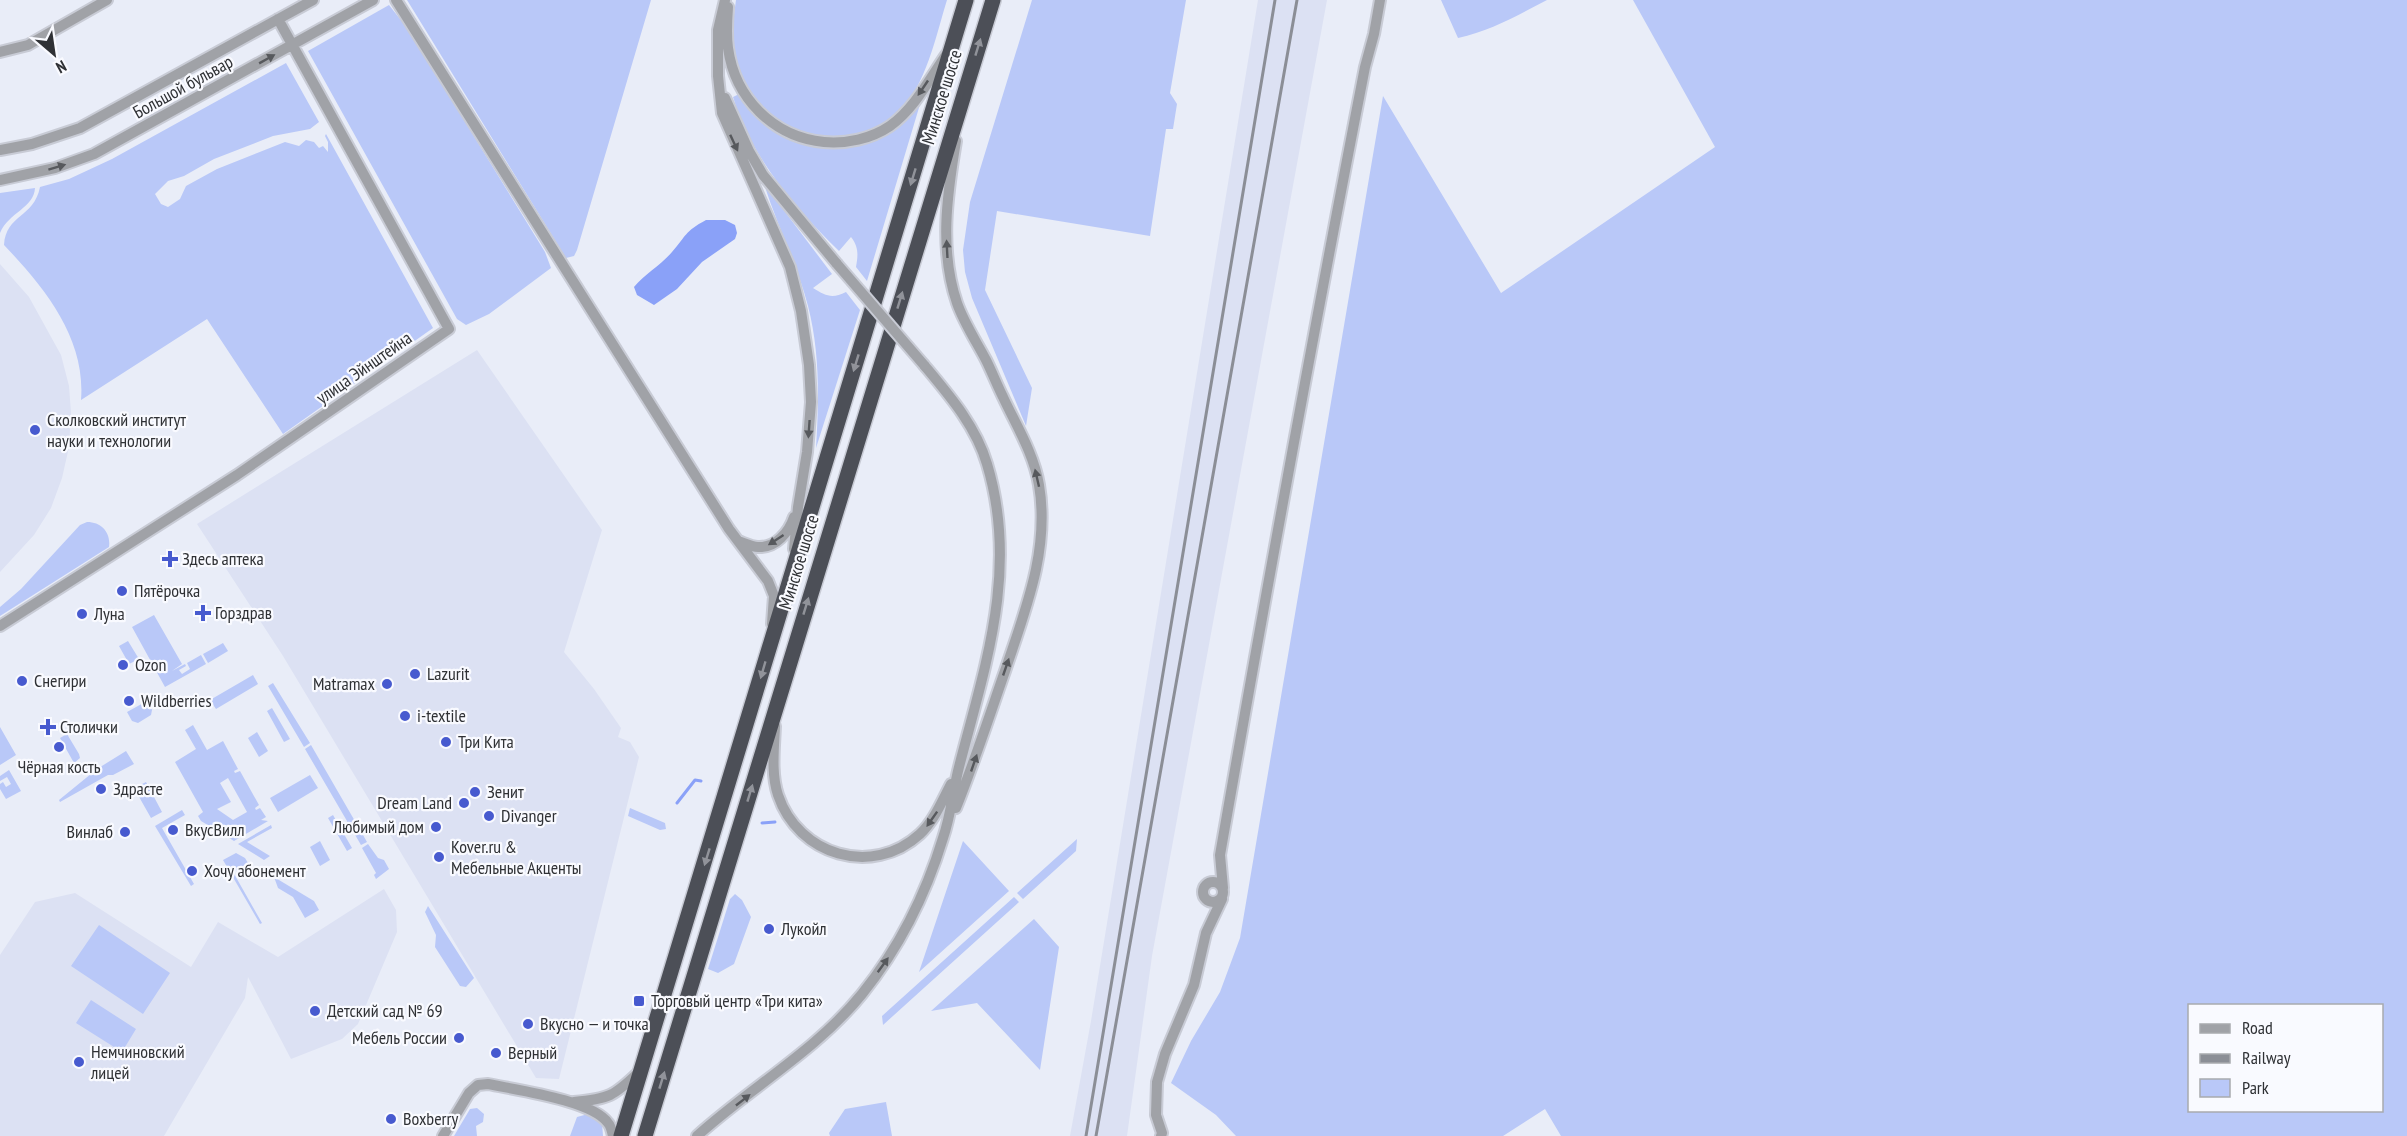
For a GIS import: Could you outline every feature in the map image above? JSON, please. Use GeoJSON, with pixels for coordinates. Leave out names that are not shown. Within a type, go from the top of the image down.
{"type":"FeatureCollection","features":[{"type":"Feature","properties":{"kind":"highway","name":"Минское шоссе"},"geometry":{"type":"LineString","coordinates":[[621,1136],[966,0]]}},
{"type":"Feature","properties":{"kind":"highway","name":"Минское шоссе"},"geometry":{"type":"LineString","coordinates":[[645,1136],[993,0]]}},
{"type":"Feature","properties":{"kind":"street"},"geometry":{"type":"LineString","coordinates":[[0,52],[28,45],[107,0]]}},
{"type":"Feature","properties":{"kind":"street","name":"Большой бульвар"},"geometry":{"type":"LineString","coordinates":[[0,150],[32,144],[80,128],[313,0]]}},
{"type":"Feature","properties":{"kind":"street","name":"Большой бульвар"},"geometry":{"type":"LineString","coordinates":[[0,180],[56,168],[94,153],[373,0]]}},
{"type":"Feature","properties":{"kind":"street"},"geometry":{"type":"LineString","coordinates":[[396,0],[729,530],[768,581],[774,596],[772,641]]}},
{"type":"Feature","properties":{"kind":"street"},"geometry":{"type":"LineString","coordinates":[[727,0],[728,51],[737,80],[746,96],[771,123],[794,136],[810,141],[845,142],[861,139],[888,128],[912,105],[955,39]]}},
{"type":"Feature","properties":{"kind":"street"},"geometry":{"type":"LineString","coordinates":[[727,0],[718,30],[722,113],[790,267],[804,329],[809,365],[811,402],[807,452],[798,507],[792,576]]}},
{"type":"Feature","properties":{"kind":"street"},"geometry":{"type":"LineString","coordinates":[[1206,933],[1222,894],[1220,855],[1316,317],[1380,0]]}},
{"type":"Feature","properties":{"kind":"street","name":"улица Эйнштейна"},"geometry":{"type":"LineString","coordinates":[[0,626],[237,475],[449,329],[278,19]]}},
{"type":"Feature","properties":{"kind":"street"},"geometry":{"type":"LineString","coordinates":[[720,87],[740,134],[763,175],[956,405],[972,430],[987,464],[999,537],[999,594],[990,650],[959,767],[944,836]]}},
{"type":"Feature","properties":{"kind":"street"},"geometry":{"type":"LineString","coordinates":[[698,1136],[829,1030],[861,995],[889,957],[927,882],[972,767],[1038,566],[1041,532],[1040,486],[1034,464],[987,362],[969,330],[957,303],[949,275],[946,217],[950,175],[964,93]]}},
{"type":"Feature","properties":{"kind":"street"},"geometry":{"type":"LineString","coordinates":[[738,541],[757,548],[770,545],[783,537],[792,524],[798,507]]}},
{"type":"Feature","properties":{"kind":"street"},"geometry":{"type":"LineString","coordinates":[[776,706],[774,762],[777,793],[793,825],[820,848],[837,855],[872,857],[886,855],[905,846],[933,819],[959,767]]}},
{"type":"Feature","properties":{"kind":"street"},"geometry":{"type":"LineString","coordinates":[[1163,1135],[1156,1115],[1157,1082],[1165,1054],[1194,986],[1206,933],[1204,890],[1220,855]]}},
{"type":"Feature","properties":{"kind":"street"},"geometry":{"type":"LineString","coordinates":[[1204,890],[1215,882],[1222,894]]}},
{"type":"Feature","properties":{"kind":"street"},"geometry":{"type":"LineString","coordinates":[[1204,890],[1212,902],[1222,894]]}},
{"type":"Feature","properties":{"kind":"street"},"geometry":{"type":"LineString","coordinates":[[571,1102],[601,1100],[615,1094],[641,1070]]}},
{"type":"Feature","properties":{"kind":"street"},"geometry":{"type":"LineString","coordinates":[[443,1136],[469,1093],[478,1085],[488,1084],[571,1102],[599,1114],[609,1123],[614,1136]]}},
{"type":"Feature","properties":{"kind":"shaded area"},"geometry":{"type":"Polygon","coordinates":[[[1258,0],[1327,0],[1152,956],[1127,1136],[1070,1136],[1091,1021],[1258,0]]]}},
{"type":"Feature","properties":{"kind":"shaded area","name":"Сколковский институт науки и технологии"},"geometry":{"type":"Polygon","coordinates":[[[0,264],[29,297],[61,355],[69,386],[71,413],[69,447],[62,478],[51,508],[34,535],[0,572],[0,264]]]}},
{"type":"Feature","properties":{"kind":"shaded area"},"geometry":{"type":"Polygon","coordinates":[[[477,350],[602,530],[564,652],[594,689],[621,728],[618,737],[630,742],[639,757],[559,1079],[536,1078],[283,656],[197,524],[477,350]]]}},
{"type":"Feature","properties":{"kind":"shaded area"},"geometry":{"type":"Polygon","coordinates":[[[384,889],[396,910],[397,932],[358,1024],[342,1039],[291,1059],[248,977],[245,998],[164,1136],[0,1136],[0,955],[35,902],[75,893],[191,967],[218,922],[278,957],[384,889]]]}},
{"type":"Feature","properties":{"kind":"green space"},"geometry":{"type":"Polygon","coordinates":[[[407,0],[651,0],[574,256],[566,258],[407,0]]]}},
{"type":"Feature","properties":{"kind":"green space"},"geometry":{"type":"Polygon","coordinates":[[[736,0],[947,0],[929,60],[908,101],[898,112],[877,126],[854,134],[830,136],[806,133],[784,124],[764,110],[748,91],[737,68],[733,52],[732,34],[736,0]]]}},
{"type":"Feature","properties":{"kind":"green space"},"geometry":{"type":"Polygon","coordinates":[[[1032,0],[1186,0],[1170,93],[1177,104],[1173,129],[1166,129],[1150,236],[997,211],[985,290],[1032,388],[1026,426],[972,298],[965,272],[963,250],[970,202],[1032,0]]]}},
{"type":"Feature","properties":{"kind":"green space"},"geometry":{"type":"Polygon","coordinates":[[[1441,0],[1547,0],[1493,27],[1458,38],[1441,0]]]}},
{"type":"Feature","properties":{"kind":"green space"},"geometry":{"type":"Polygon","coordinates":[[[1633,0],[2407,0],[2407,1136],[1561,1136],[1545,1109],[1503,1136],[1236,1136],[1216,1115],[1171,1083],[1191,1041],[1220,992],[1240,938],[1383,96],[1501,293],[1715,147],[1633,0]]]}},
{"type":"Feature","properties":{"kind":"green space"},"geometry":{"type":"Polygon","coordinates":[[[389,5],[408,29],[545,252],[551,268],[489,314],[466,325],[457,319],[308,51],[389,5]]]}},
{"type":"Feature","properties":{"kind":"green space"},"geometry":{"type":"Polygon","coordinates":[[[286,63],[319,122],[310,129],[273,136],[214,159],[184,176],[168,181],[155,194],[161,204],[168,207],[180,199],[186,186],[217,169],[285,142],[299,146],[306,140],[314,142],[319,148],[323,146],[328,152],[326,134],[433,328],[283,434],[207,319],[81,400],[81,377],[77,356],[69,335],[59,315],[34,278],[4,245],[10,227],[32,205],[40,187],[69,179],[112,159],[286,63]]]}},
{"type":"Feature","properties":{"kind":"green space"},"geometry":{"type":"Polygon","coordinates":[[[739,94],[759,118],[782,135],[822,147],[848,147],[871,141],[887,131],[921,101],[867,281],[856,267],[857,252],[851,237],[839,251],[806,217],[776,180],[763,161],[741,119],[733,97],[739,94]]]}},
{"type":"Feature","properties":{"kind":"green space"},"geometry":{"type":"Polygon","coordinates":[[[764,184],[832,274],[813,288],[829,296],[846,292],[860,310],[816,448],[818,377],[812,323],[798,275],[764,184]]]}},
{"type":"Feature","properties":{"kind":"green space"},"geometry":{"type":"Polygon","coordinates":[[[35,188],[30,201],[9,220],[0,233],[0,193],[35,188]]]}},
{"type":"Feature","properties":{"kind":"green space"},"geometry":{"type":"Polygon","coordinates":[[[87,522],[97,524],[104,529],[109,537],[109,547],[0,616],[0,607],[21,589],[80,525],[87,522]]]}},
{"type":"Feature","properties":{"kind":"green space"},"geometry":{"type":"Polygon","coordinates":[[[154,615],[182,664],[172,671],[185,664],[186,666],[179,670],[182,674],[190,669],[187,663],[201,655],[206,664],[165,687],[132,627],[154,615]]]}},
{"type":"Feature","properties":{"kind":"green space"},"geometry":{"type":"Polygon","coordinates":[[[128,641],[139,659],[129,664],[119,646],[128,641]]]}},
{"type":"Feature","properties":{"kind":"green space"},"geometry":{"type":"Polygon","coordinates":[[[223,643],[228,651],[208,663],[203,654],[223,643]]]}},
{"type":"Feature","properties":{"kind":"green space"},"geometry":{"type":"Polygon","coordinates":[[[253,675],[258,684],[216,709],[210,700],[253,675]]]}},
{"type":"Feature","properties":{"kind":"green space"},"geometry":{"type":"Polygon","coordinates":[[[273,683],[310,743],[304,747],[268,686],[273,683]]]}},
{"type":"Feature","properties":{"kind":"green space"},"geometry":{"type":"Polygon","coordinates":[[[147,701],[152,710],[151,715],[138,723],[132,721],[127,712],[147,701]]]}},
{"type":"Feature","properties":{"kind":"green space"},"geometry":{"type":"Polygon","coordinates":[[[272,708],[290,739],[284,742],[267,711],[272,708]]]}},
{"type":"Feature","properties":{"kind":"green space"},"geometry":{"type":"Polygon","coordinates":[[[193,725],[207,750],[223,741],[238,769],[234,771],[235,773],[240,771],[259,805],[255,808],[256,810],[260,808],[266,817],[261,820],[268,821],[234,841],[201,821],[198,816],[203,812],[175,762],[196,749],[185,730],[193,725]],[[228,778],[220,783],[231,802],[217,809],[233,820],[247,812],[228,778]]]}},
{"type":"Feature","properties":{"kind":"green space"},"geometry":{"type":"Polygon","coordinates":[[[0,727],[16,755],[0,765],[0,727]]]}},
{"type":"Feature","properties":{"kind":"green space"},"geometry":{"type":"Polygon","coordinates":[[[257,732],[268,751],[259,757],[248,738],[257,732]]]}},
{"type":"Feature","properties":{"kind":"green space"},"geometry":{"type":"Polygon","coordinates":[[[67,734],[80,758],[74,763],[60,738],[67,734]]]}},
{"type":"Feature","properties":{"kind":"green space"},"geometry":{"type":"Polygon","coordinates":[[[311,745],[367,842],[361,845],[305,749],[311,745]]]}},
{"type":"Feature","properties":{"kind":"green space"},"geometry":{"type":"Polygon","coordinates":[[[126,751],[134,764],[113,775],[108,775],[60,802],[59,800],[97,769],[126,751]]]}},
{"type":"Feature","properties":{"kind":"green space"},"geometry":{"type":"Polygon","coordinates":[[[9,770],[21,791],[6,799],[0,789],[0,784],[3,782],[6,787],[11,784],[7,777],[0,781],[0,776],[9,770]]]}},
{"type":"Feature","properties":{"kind":"green space"},"geometry":{"type":"Polygon","coordinates":[[[310,775],[318,788],[278,812],[270,798],[310,775]]]}},
{"type":"Feature","properties":{"kind":"green space"},"geometry":{"type":"Polygon","coordinates":[[[146,782],[162,812],[151,818],[134,788],[146,782]]]}},
{"type":"Feature","properties":{"kind":"green space"},"geometry":{"type":"Polygon","coordinates":[[[630,808],[665,823],[666,829],[660,830],[628,816],[630,808]]]}},
{"type":"Feature","properties":{"kind":"green space"},"geometry":{"type":"Polygon","coordinates":[[[182,810],[185,815],[162,828],[194,884],[191,886],[155,826],[182,810]]]}},
{"type":"Feature","properties":{"kind":"green space"},"geometry":{"type":"Polygon","coordinates":[[[333,815],[352,848],[347,851],[328,818],[333,815]]]}},
{"type":"Feature","properties":{"kind":"green space"},"geometry":{"type":"Polygon","coordinates":[[[271,825],[272,828],[247,842],[270,856],[264,860],[238,844],[271,825]]]}},
{"type":"Feature","properties":{"kind":"green space"},"geometry":{"type":"Polygon","coordinates":[[[1077,839],[1076,851],[1023,899],[1017,893],[1077,839]]]}},
{"type":"Feature","properties":{"kind":"green space"},"geometry":{"type":"Polygon","coordinates":[[[320,841],[330,860],[320,866],[310,847],[320,841]]]}},
{"type":"Feature","properties":{"kind":"green space"},"geometry":{"type":"Polygon","coordinates":[[[963,841],[1009,891],[919,972],[963,841]]]}},
{"type":"Feature","properties":{"kind":"green space"},"geometry":{"type":"Polygon","coordinates":[[[368,844],[378,858],[384,860],[389,869],[376,879],[374,875],[376,873],[362,848],[368,844]]]}},
{"type":"Feature","properties":{"kind":"green space"},"geometry":{"type":"Polygon","coordinates":[[[236,853],[245,858],[248,863],[233,872],[262,923],[260,924],[223,860],[236,853]]]}},
{"type":"Feature","properties":{"kind":"green space"},"geometry":{"type":"Polygon","coordinates":[[[274,877],[314,901],[319,910],[305,918],[293,897],[278,888],[274,877]]]}},
{"type":"Feature","properties":{"kind":"green space"},"geometry":{"type":"Polygon","coordinates":[[[735,894],[742,900],[751,917],[734,964],[718,973],[708,969],[730,899],[735,894]]]}},
{"type":"Feature","properties":{"kind":"green space"},"geometry":{"type":"Polygon","coordinates":[[[1014,897],[1019,902],[883,1025],[882,1016],[1014,897]]]}},
{"type":"Feature","properties":{"kind":"green space"},"geometry":{"type":"Polygon","coordinates":[[[428,906],[474,978],[466,987],[460,986],[435,947],[436,935],[425,912],[428,906]]]}},
{"type":"Feature","properties":{"kind":"green space"},"geometry":{"type":"Polygon","coordinates":[[[1034,919],[1059,947],[1040,1070],[977,1003],[931,1011],[1034,919]]]}},
{"type":"Feature","properties":{"kind":"green space"},"geometry":{"type":"Polygon","coordinates":[[[99,925],[170,973],[143,1014],[71,966],[99,925]]]}},
{"type":"Feature","properties":{"kind":"green space"},"geometry":{"type":"Polygon","coordinates":[[[91,1000],[136,1029],[122,1052],[76,1023],[91,1000]]]}},
{"type":"Feature","properties":{"kind":"green space"},"geometry":{"type":"Polygon","coordinates":[[[886,1102],[892,1136],[830,1136],[829,1133],[845,1109],[886,1102]]]}},
{"type":"Feature","properties":{"kind":"green space"},"geometry":{"type":"Polygon","coordinates":[[[477,1108],[484,1114],[483,1122],[476,1126],[477,1136],[454,1136],[470,1109],[477,1108]]]}},
{"type":"Feature","properties":{"kind":"green space"},"geometry":{"type":"Polygon","coordinates":[[[588,1114],[602,1123],[603,1136],[570,1136],[577,1117],[588,1114]]]}},
{"type":"Feature","properties":{"kind":"water"},"geometry":{"type":"Polygon","coordinates":[[[706,220],[725,220],[735,225],[737,233],[735,239],[702,262],[677,289],[654,305],[637,295],[634,287],[668,257],[690,231],[706,220]]]}},
{"type":"Feature","properties":{"kind":"waterway"},"geometry":{"type":"LineString","coordinates":[[677,803],[695,780],[701,781]]}},
{"type":"Feature","properties":{"kind":"waterway"},"geometry":{"type":"LineString","coordinates":[[762,823],[775,822]]}},
{"type":"Feature","properties":{"kind":"railway"},"geometry":{"type":"LineString","coordinates":[[1086,1136],[1275,0]]}},
{"type":"Feature","properties":{"kind":"railway"},"geometry":{"type":"LineString","coordinates":[[1096,1136],[1297,0]]}},
{"type":"Feature","properties":{"kind":"place","name":"Сколковский институт науки и технологии"},"geometry":{"type":"Point","coordinates":[35,430]}},
{"type":"Feature","properties":{"kind":"place","name":"Здесь аптека"},"geometry":{"type":"Point","coordinates":[170,559]}},
{"type":"Feature","properties":{"kind":"place","name":"Пятёрочка"},"geometry":{"type":"Point","coordinates":[122,591]}},
{"type":"Feature","properties":{"kind":"place","name":"Горздрав"},"geometry":{"type":"Point","coordinates":[203,613]}},
{"type":"Feature","properties":{"kind":"place","name":"Луна"},"geometry":{"type":"Point","coordinates":[82,614]}},
{"type":"Feature","properties":{"kind":"place","name":"Ozon"},"geometry":{"type":"Point","coordinates":[123,665]}},
{"type":"Feature","properties":{"kind":"place","name":"Lazurit"},"geometry":{"type":"Point","coordinates":[415,674]}},
{"type":"Feature","properties":{"kind":"place","name":"Снегири"},"geometry":{"type":"Point","coordinates":[22,681]}},
{"type":"Feature","properties":{"kind":"place","name":"Matramax"},"geometry":{"type":"Point","coordinates":[387,684]}},
{"type":"Feature","properties":{"kind":"place","name":"Wildberries"},"geometry":{"type":"Point","coordinates":[129,701]}},
{"type":"Feature","properties":{"kind":"place","name":"i-textile"},"geometry":{"type":"Point","coordinates":[405,716]}},
{"type":"Feature","properties":{"kind":"place","name":"Столички"},"geometry":{"type":"Point","coordinates":[48,727]}},
{"type":"Feature","properties":{"kind":"place","name":"Три Кита"},"geometry":{"type":"Point","coordinates":[446,742]}},
{"type":"Feature","properties":{"kind":"place","name":"Чёрная кость"},"geometry":{"type":"Point","coordinates":[59,747]}},
{"type":"Feature","properties":{"kind":"place","name":"Здрасте"},"geometry":{"type":"Point","coordinates":[101,789]}},
{"type":"Feature","properties":{"kind":"place","name":"Зенит"},"geometry":{"type":"Point","coordinates":[475,792]}},
{"type":"Feature","properties":{"kind":"place","name":"Dream Land"},"geometry":{"type":"Point","coordinates":[464,803]}},
{"type":"Feature","properties":{"kind":"place","name":"Divanger"},"geometry":{"type":"Point","coordinates":[489,816]}},
{"type":"Feature","properties":{"kind":"place","name":"Любимый дом"},"geometry":{"type":"Point","coordinates":[436,827]}},
{"type":"Feature","properties":{"kind":"place","name":"ВкусВилл"},"geometry":{"type":"Point","coordinates":[173,830]}},
{"type":"Feature","properties":{"kind":"place","name":"Винлаб"},"geometry":{"type":"Point","coordinates":[125,832]}},
{"type":"Feature","properties":{"kind":"place","name":"Kover.ru & Мебельные Акценты"},"geometry":{"type":"Point","coordinates":[439,857]}},
{"type":"Feature","properties":{"kind":"place","name":"Хочу абонемент"},"geometry":{"type":"Point","coordinates":[192,871]}},
{"type":"Feature","properties":{"kind":"place","name":"Лукойл"},"geometry":{"type":"Point","coordinates":[769,929]}},
{"type":"Feature","properties":{"kind":"place","name":"Торговый центр «Три кита»"},"geometry":{"type":"Point","coordinates":[639,1001]}},
{"type":"Feature","properties":{"kind":"place","name":"Детский сад № 69"},"geometry":{"type":"Point","coordinates":[315,1011]}},
{"type":"Feature","properties":{"kind":"place","name":"Вкусно — и точка"},"geometry":{"type":"Point","coordinates":[528,1024]}},
{"type":"Feature","properties":{"kind":"place","name":"Мебель России"},"geometry":{"type":"Point","coordinates":[459,1038]}},
{"type":"Feature","properties":{"kind":"place","name":"Верный"},"geometry":{"type":"Point","coordinates":[496,1053]}},
{"type":"Feature","properties":{"kind":"place","name":"Немчиновский лицей"},"geometry":{"type":"Point","coordinates":[79,1062]}},
{"type":"Feature","properties":{"kind":"place","name":"Boxberry"},"geometry":{"type":"Point","coordinates":[391,1119]}}]}
